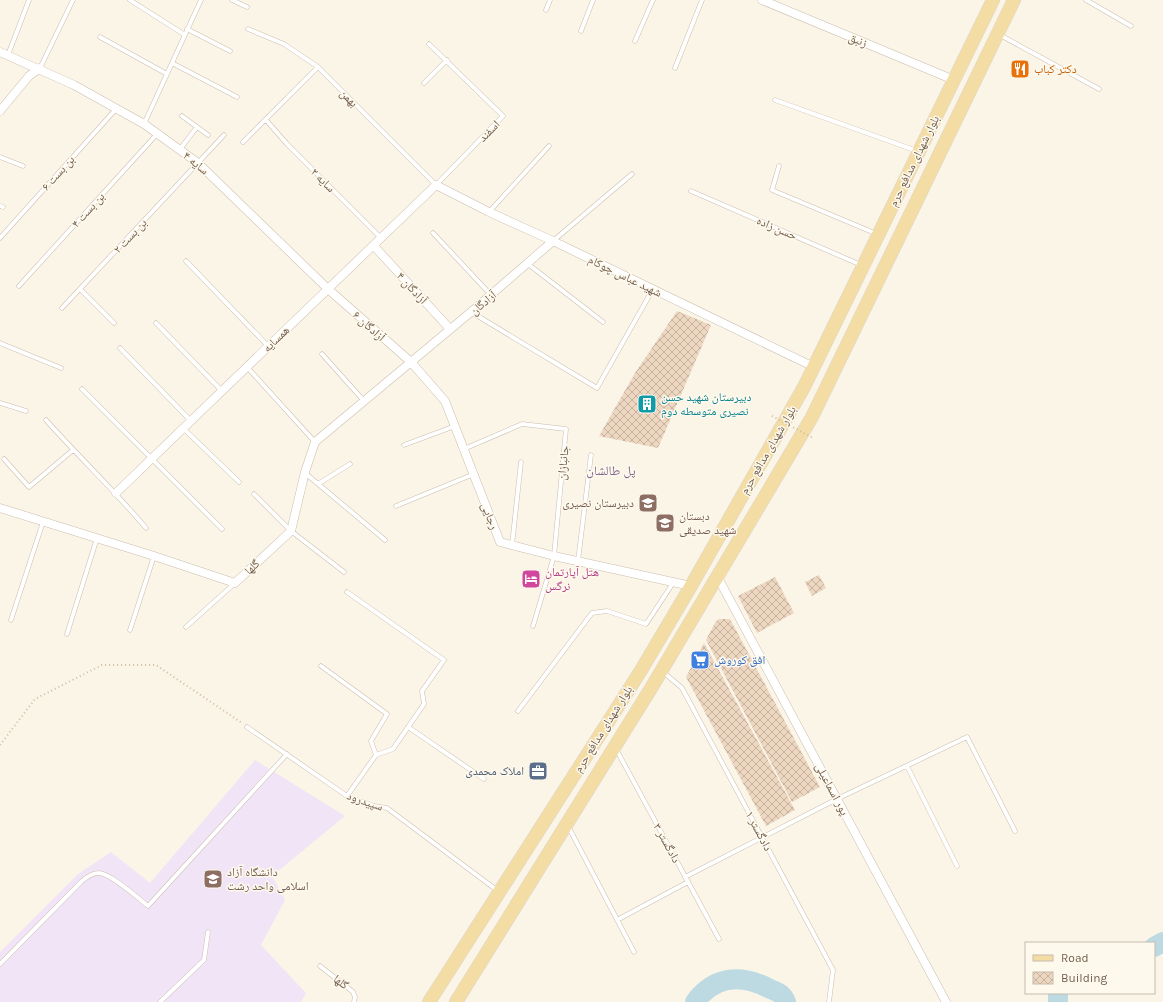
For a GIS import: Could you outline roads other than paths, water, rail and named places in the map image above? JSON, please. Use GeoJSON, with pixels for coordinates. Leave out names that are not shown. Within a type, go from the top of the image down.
{"type":"FeatureCollection","features":[{"type":"Feature","properties":{"kind":"main road","name":"بلوار شهدای مدافع حرم"},"geometry":{"type":"LineString","coordinates":[[429,1002],[630,687],[691,586],[814,367],[993,0]]}},
{"type":"Feature","properties":{"kind":"main road","name":"بلوار شهدای مدافع حرم"},"geometry":{"type":"LineString","coordinates":[[456,1002],[661,671],[812,417],[1014,0]]}},
{"type":"Feature","properties":{"kind":"street","name":"زنبق"},"geometry":{"type":"LineString","coordinates":[[762,0],[954,80]]}},
{"type":"Feature","properties":{"kind":"street","name":"سایه ۴"},"geometry":{"type":"LineString","coordinates":[[4,54],[40,68],[116,108],[144,124],[198,163],[328,289]]}},
{"type":"Feature","properties":{"kind":"street"},"geometry":{"type":"LineString","coordinates":[[0,110],[29,76],[40,68]]}},
{"type":"Feature","properties":{"kind":"street","name":"شهید عباس چوکام"},"geometry":{"type":"LineString","coordinates":[[436,185],[489,212],[553,241],[814,367]]}},
{"type":"Feature","properties":{"kind":"street","name":"همسایه"},"geometry":{"type":"LineString","coordinates":[[116,493],[436,185]]}},
{"type":"Feature","properties":{"kind":"street","name":"آزادگان"},"geometry":{"type":"LineString","coordinates":[[411,362],[472,312],[553,241]]}},
{"type":"Feature","properties":{"kind":"street","name":"آزادگان ۴"},"geometry":{"type":"LineString","coordinates":[[374,246],[450,329]]}},
{"type":"Feature","properties":{"kind":"street","name":"آزادگان ۶"},"geometry":{"type":"LineString","coordinates":[[328,289],[411,362]]}},
{"type":"Feature","properties":{"kind":"street"},"geometry":{"type":"LineString","coordinates":[[291,531],[305,472],[316,442],[411,362]]}},
{"type":"Feature","properties":{"kind":"street","name":"رجایی"},"geometry":{"type":"LineString","coordinates":[[411,362],[445,401],[500,542],[554,556],[691,586]]}},
{"type":"Feature","properties":{"kind":"street","name":"گلها"},"geometry":{"type":"LineString","coordinates":[[0,508],[235,583],[291,531]]}},
{"type":"Feature","properties":{"kind":"street","name":"پور اسماعیلی"},"geometry":{"type":"LineString","coordinates":[[718,576],[946,1002]]}},
{"type":"Feature","properties":{"kind":"lane"},"geometry":{"type":"LineString","coordinates":[[4,54],[29,0]]}},
{"type":"Feature","properties":{"kind":"lane"},"geometry":{"type":"LineString","coordinates":[[40,68],[73,0]]}},
{"type":"Feature","properties":{"kind":"lane"},"geometry":{"type":"LineString","coordinates":[[130,0],[185,35]]}},
{"type":"Feature","properties":{"kind":"lane"},"geometry":{"type":"LineString","coordinates":[[144,124],[201,0]]}},
{"type":"Feature","properties":{"kind":"lane"},"geometry":{"type":"LineString","coordinates":[[232,0],[247,7]]}},
{"type":"Feature","properties":{"kind":"lane"},"geometry":{"type":"LineString","coordinates":[[546,10],[550,0]]}},
{"type":"Feature","properties":{"kind":"lane"},"geometry":{"type":"LineString","coordinates":[[581,31],[593,0]]}},
{"type":"Feature","properties":{"kind":"lane"},"geometry":{"type":"LineString","coordinates":[[635,41],[653,0]]}},
{"type":"Feature","properties":{"kind":"lane"},"geometry":{"type":"LineString","coordinates":[[675,68],[702,0]]}},
{"type":"Feature","properties":{"kind":"lane"},"geometry":{"type":"LineString","coordinates":[[1086,0],[1131,26]]}},
{"type":"Feature","properties":{"kind":"lane"},"geometry":{"type":"LineString","coordinates":[[187,29],[230,51]]}},
{"type":"Feature","properties":{"kind":"lane","name":"بهمن"},"geometry":{"type":"LineString","coordinates":[[248,29],[284,44],[318,67],[436,185]]}},
{"type":"Feature","properties":{"kind":"lane"},"geometry":{"type":"LineString","coordinates":[[998,34],[1099,89]]}},
{"type":"Feature","properties":{"kind":"lane"},"geometry":{"type":"LineString","coordinates":[[100,37],[167,74]]}},
{"type":"Feature","properties":{"kind":"lane","name":"اسفند"},"geometry":{"type":"LineString","coordinates":[[429,44],[503,116],[436,185]]}},
{"type":"Feature","properties":{"kind":"lane"},"geometry":{"type":"LineString","coordinates":[[424,83],[447,60]]}},
{"type":"Feature","properties":{"kind":"lane"},"geometry":{"type":"LineString","coordinates":[[172,63],[237,97]]}},
{"type":"Feature","properties":{"kind":"lane"},"geometry":{"type":"LineString","coordinates":[[243,142],[318,67]]}},
{"type":"Feature","properties":{"kind":"lane"},"geometry":{"type":"LineString","coordinates":[[775,100],[919,152]]}},
{"type":"Feature","properties":{"kind":"lane","name":"بن بست ۶"},"geometry":{"type":"LineString","coordinates":[[0,238],[116,108]]}},
{"type":"Feature","properties":{"kind":"lane"},"geometry":{"type":"LineString","coordinates":[[182,116],[208,135]]}},
{"type":"Feature","properties":{"kind":"lane","name":"سایه ۲"},"geometry":{"type":"LineString","coordinates":[[266,120],[287,144],[382,238]]}},
{"type":"Feature","properties":{"kind":"lane"},"geometry":{"type":"LineString","coordinates":[[179,150],[197,127]]}},
{"type":"Feature","properties":{"kind":"lane","name":"بن بست ۴"},"geometry":{"type":"LineString","coordinates":[[19,286],[157,134]]}},
{"type":"Feature","properties":{"kind":"lane","name":"بن بست ۲"},"geometry":{"type":"LineString","coordinates":[[62,308],[224,135]]}},
{"type":"Feature","properties":{"kind":"lane"},"geometry":{"type":"LineString","coordinates":[[489,212],[549,146]]}},
{"type":"Feature","properties":{"kind":"lane"},"geometry":{"type":"LineString","coordinates":[[0,157],[23,166]]}},
{"type":"Feature","properties":{"kind":"lane"},"geometry":{"type":"LineString","coordinates":[[779,166],[772,190],[878,234]]}},
{"type":"Feature","properties":{"kind":"lane"},"geometry":{"type":"LineString","coordinates":[[553,241],[632,174]]}},
{"type":"Feature","properties":{"kind":"lane","name":"حسن زاده"},"geometry":{"type":"LineString","coordinates":[[691,191],[863,266]]}},
{"type":"Feature","properties":{"kind":"lane"},"geometry":{"type":"LineString","coordinates":[[433,233],[491,295]]}},
{"type":"Feature","properties":{"kind":"lane"},"geometry":{"type":"LineString","coordinates":[[186,261],[268,346]]}},
{"type":"Feature","properties":{"kind":"lane"},"geometry":{"type":"LineString","coordinates":[[528,264],[603,322]]}},
{"type":"Feature","properties":{"kind":"lane"},"geometry":{"type":"LineString","coordinates":[[80,289],[114,323]]}},
{"type":"Feature","properties":{"kind":"lane"},"geometry":{"type":"LineString","coordinates":[[472,312],[597,388],[653,289]]}},
{"type":"Feature","properties":{"kind":"lane"},"geometry":{"type":"LineString","coordinates":[[156,323],[222,391]]}},
{"type":"Feature","properties":{"kind":"lane"},"geometry":{"type":"LineString","coordinates":[[0,343],[62,368]]}},
{"type":"Feature","properties":{"kind":"lane"},"geometry":{"type":"LineString","coordinates":[[120,348],[191,421]]}},
{"type":"Feature","properties":{"kind":"lane"},"geometry":{"type":"LineString","coordinates":[[322,354],[364,402]]}},
{"type":"Feature","properties":{"kind":"lane"},"geometry":{"type":"LineString","coordinates":[[247,367],[316,442]]}},
{"type":"Feature","properties":{"kind":"lane"},"geometry":{"type":"LineString","coordinates":[[82,389],[151,460],[222,528]]}},
{"type":"Feature","properties":{"kind":"lane"},"geometry":{"type":"LineString","coordinates":[[0,403],[26,411]]}},
{"type":"Feature","properties":{"kind":"lane"},"geometry":{"type":"LineString","coordinates":[[46,420],[73,450],[116,493],[146,528]]}},
{"type":"Feature","properties":{"kind":"lane","name":"جانبازان"},"geometry":{"type":"LineString","coordinates":[[464,450],[522,424],[566,429],[554,556],[534,626]]}},
{"type":"Feature","properties":{"kind":"lane"},"geometry":{"type":"LineString","coordinates":[[404,445],[455,426]]}},
{"type":"Feature","properties":{"kind":"lane"},"geometry":{"type":"LineString","coordinates":[[183,428],[239,482]]}},
{"type":"Feature","properties":{"kind":"lane"},"geometry":{"type":"LineString","coordinates":[[4,459],[29,487],[73,450]]}},
{"type":"Feature","properties":{"kind":"lane"},"geometry":{"type":"LineString","coordinates":[[578,561],[592,455]]}},
{"type":"Feature","properties":{"kind":"lane"},"geometry":{"type":"LineString","coordinates":[[512,545],[521,462]]}},
{"type":"Feature","properties":{"kind":"lane"},"geometry":{"type":"LineString","coordinates":[[318,484],[350,464]]}},
{"type":"Feature","properties":{"kind":"lane"},"geometry":{"type":"LineString","coordinates":[[305,472],[385,540]]}},
{"type":"Feature","properties":{"kind":"lane"},"geometry":{"type":"LineString","coordinates":[[396,506],[474,474]]}},
{"type":"Feature","properties":{"kind":"lane"},"geometry":{"type":"LineString","coordinates":[[254,494],[291,531],[344,572]]}},
{"type":"Feature","properties":{"kind":"lane"},"geometry":{"type":"LineString","coordinates":[[11,620],[44,521]]}},
{"type":"Feature","properties":{"kind":"lane"},"geometry":{"type":"LineString","coordinates":[[67,634],[97,538]]}},
{"type":"Feature","properties":{"kind":"lane"},"geometry":{"type":"LineString","coordinates":[[130,630],[154,556]]}},
{"type":"Feature","properties":{"kind":"lane"},"geometry":{"type":"LineString","coordinates":[[518,711],[592,613],[598,610],[607,611],[646,624],[673,582]]}},
{"type":"Feature","properties":{"kind":"lane"},"geometry":{"type":"LineString","coordinates":[[186,627],[235,583]]}},
{"type":"Feature","properties":{"kind":"lane"},"geometry":{"type":"LineString","coordinates":[[347,592],[444,660],[422,691],[424,704],[393,749],[376,755],[348,796]]}},
{"type":"Feature","properties":{"kind":"lane"},"geometry":{"type":"LineString","coordinates":[[321,666],[387,714],[371,741],[376,755]]}},
{"type":"Feature","properties":{"kind":"lane","name":"دادگستر ۱"},"geometry":{"type":"LineString","coordinates":[[661,671],[682,688],[833,970],[829,1002]]}},
{"type":"Feature","properties":{"kind":"lane","name":"سپیدرود"},"geometry":{"type":"LineString","coordinates":[[247,727],[348,796],[374,806],[387,808],[500,892]]}},
{"type":"Feature","properties":{"kind":"lane"},"geometry":{"type":"LineString","coordinates":[[408,727],[484,779]]}},
{"type":"Feature","properties":{"kind":"lane"},"geometry":{"type":"LineString","coordinates":[[685,877],[837,799],[967,737],[1015,831]]}},
{"type":"Feature","properties":{"kind":"lane","name":"دادگستر ۳"},"geometry":{"type":"LineString","coordinates":[[614,747],[719,940]]}},
{"type":"Feature","properties":{"kind":"lane"},"geometry":{"type":"LineString","coordinates":[[0,964],[82,881],[92,874],[100,873],[120,884],[148,906],[287,754]]}},
{"type":"Feature","properties":{"kind":"lane"},"geometry":{"type":"LineString","coordinates":[[907,766],[958,866]]}},
{"type":"Feature","properties":{"kind":"lane"},"geometry":{"type":"LineString","coordinates":[[566,824],[634,952]]}},
{"type":"Feature","properties":{"kind":"lane"},"geometry":{"type":"LineString","coordinates":[[617,920],[688,882]]}},
{"type":"Feature","properties":{"kind":"lane"},"geometry":{"type":"LineString","coordinates":[[160,1002],[204,960],[208,932]]}},
{"type":"Feature","properties":{"kind":"lane","name":"گلها"},"geometry":{"type":"LineString","coordinates":[[320,966],[353,992],[355,997],[354,1002]]}},
{"type":"Feature","properties":{"kind":"waterway"},"geometry":{"type":"LineString","coordinates":[[1155,946],[1163,942]]}},
{"type":"Feature","properties":{"kind":"waterway"},"geometry":{"type":"LineString","coordinates":[[695,1002],[711,986],[720,982],[739,979],[760,984],[775,991],[782,995],[786,1002]]}},
{"type":"Feature","properties":{"kind":"waterway"},"geometry":{"type":"LineString","coordinates":[[1058,994],[1058,1002]]}},
{"type":"Feature","properties":{"kind":"place","name":"دکتر کباب"},"geometry":{"type":"Point","coordinates":[1020,69]}},
{"type":"Feature","properties":{"kind":"place","name":"دبیرستان شهید حسن نصیری متوسطه دوم"},"geometry":{"type":"Point","coordinates":[647,404]}},
{"type":"Feature","properties":{"kind":"place","name":"دبیرستان نصیری"},"geometry":{"type":"Point","coordinates":[648,503]}},
{"type":"Feature","properties":{"kind":"place","name":"دبستان شهید صدیقی"},"geometry":{"type":"Point","coordinates":[665,523]}},
{"type":"Feature","properties":{"kind":"place","name":"هتل آپارتمان نرگس"},"geometry":{"type":"Point","coordinates":[531,579]}},
{"type":"Feature","properties":{"kind":"place","name":"افق کوروش"},"geometry":{"type":"Point","coordinates":[700,660]}},
{"type":"Feature","properties":{"kind":"place","name":"املاک محمدی"},"geometry":{"type":"Point","coordinates":[538,771]}},
{"type":"Feature","properties":{"kind":"place","name":"دانشگاه آزاد اسلامی واحد رشت"},"geometry":{"type":"Point","coordinates":[213,879]}},
{"type":"Feature","properties":{"kind":"district","name":"پل طالشان"},"geometry":{"type":"Point","coordinates":[611,470]}}]}
